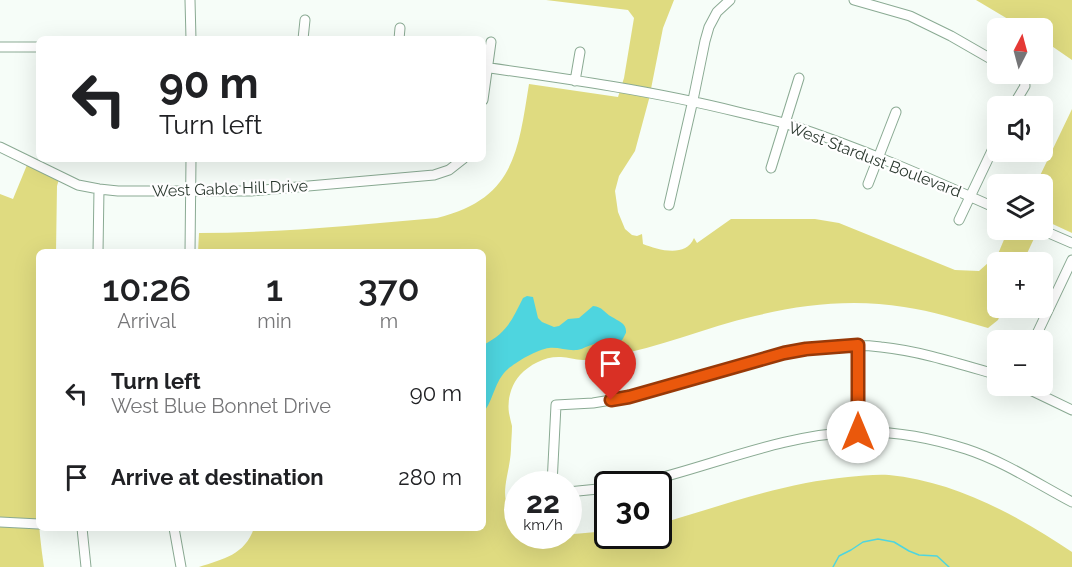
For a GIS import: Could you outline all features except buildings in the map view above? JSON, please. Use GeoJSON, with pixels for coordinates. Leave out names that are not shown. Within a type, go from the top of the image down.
{"type":"FeatureCollection","features":[{"type":"Feature","properties":{"kind":"street"},"geometry":{"type":"LineString","coordinates":[[190,0],[191,36]]}},
{"type":"Feature","properties":{"kind":"street"},"geometry":{"type":"LineString","coordinates":[[669,205],[709,27],[717,12],[730,0]]}},
{"type":"Feature","properties":{"kind":"street"},"geometry":{"type":"LineString","coordinates":[[854,0],[882,7],[917,20],[987,57]]}},
{"type":"Feature","properties":{"kind":"street"},"geometry":{"type":"LineString","coordinates":[[303,36],[305,20]]}},
{"type":"Feature","properties":{"kind":"street"},"geometry":{"type":"LineString","coordinates":[[399,36],[400,28]]}},
{"type":"Feature","properties":{"kind":"street"},"geometry":{"type":"LineString","coordinates":[[486,63],[491,42]]}},
{"type":"Feature","properties":{"kind":"street"},"geometry":{"type":"LineString","coordinates":[[0,47],[36,47]]}},
{"type":"Feature","properties":{"kind":"street"},"geometry":{"type":"LineString","coordinates":[[575,81],[580,52]]}},
{"type":"Feature","properties":{"kind":"street","name":"West Stardust Boulevard"},"geometry":{"type":"LineString","coordinates":[[486,67],[629,88],[693,100],[784,124],[879,157],[987,204]]}},
{"type":"Feature","properties":{"kind":"street"},"geometry":{"type":"LineString","coordinates":[[771,168],[799,78]]}},
{"type":"Feature","properties":{"kind":"street"},"geometry":{"type":"LineString","coordinates":[[868,184],[896,112]]}},
{"type":"Feature","properties":{"kind":"street","name":"West Gable Hill Drive"},"geometry":{"type":"LineString","coordinates":[[0,147],[78,185],[118,191],[251,190],[434,175],[449,170],[459,162]]}},
{"type":"Feature","properties":{"kind":"street"},"geometry":{"type":"LineString","coordinates":[[190,249],[191,162]]}},
{"type":"Feature","properties":{"kind":"street"},"geometry":{"type":"LineString","coordinates":[[959,220],[987,162]]}},
{"type":"Feature","properties":{"kind":"street"},"geometry":{"type":"LineString","coordinates":[[98,249],[99,189]]}},
{"type":"Feature","properties":{"kind":"street"},"geometry":{"type":"LineString","coordinates":[[1053,235],[1072,243]]}},
{"type":"Feature","properties":{"kind":"street"},"geometry":{"type":"LineString","coordinates":[[1039,330],[1072,260]]}},
{"type":"Feature","properties":{"kind":"street"},"geometry":{"type":"LineString","coordinates":[[858,345],[858,432]]}},
{"type":"Feature","properties":{"kind":"street"},"geometry":{"type":"LineString","coordinates":[[553,471],[556,405],[593,403],[629,397],[784,353],[858,345],[879,346],[987,372]]}},
{"type":"Feature","properties":{"kind":"street"},"geometry":{"type":"LineString","coordinates":[[1043,396],[1072,410]]}},
{"type":"Feature","properties":{"kind":"street"},"geometry":{"type":"LineString","coordinates":[[672,476],[782,443],[818,436],[858,432],[913,435],[968,449],[997,461],[1072,502]]}},
{"type":"Feature","properties":{"kind":"street"},"geometry":{"type":"LineString","coordinates":[[0,522],[36,524]]}},
{"type":"Feature","properties":{"kind":"street"},"geometry":{"type":"LineString","coordinates":[[82,531],[86,567]]}},
{"type":"Feature","properties":{"kind":"street"},"geometry":{"type":"LineString","coordinates":[[175,531],[181,567]]}},
{"type":"Feature","properties":{"kind":"shaded area"},"geometry":{"type":"Polygon","coordinates":[[[546,0],[674,0],[663,28],[649,99],[635,151],[619,176],[615,191],[618,212],[625,229],[632,235],[642,234],[643,244],[671,251],[685,248],[694,238],[697,243],[731,219],[815,219],[839,223],[955,270],[979,271],[987,264],[987,318],[999,318],[988,328],[936,313],[904,307],[867,303],[829,304],[792,308],[755,316],[646,348],[604,357],[583,360],[555,357],[533,364],[517,379],[510,393],[509,413],[512,429],[508,471],[504,471],[504,549],[582,549],[582,533],[594,532],[594,549],[672,549],[672,520],[800,484],[868,475],[889,475],[938,484],[1008,513],[1072,552],[1072,567],[199,567],[232,555],[245,544],[253,531],[486,531],[486,249],[198,249],[199,233],[348,226],[437,218],[463,210],[482,199],[497,185],[508,170],[521,131],[529,84],[618,97],[624,78],[634,18],[628,10],[546,0]]]}},
{"type":"Feature","properties":{"kind":"shaded area"},"geometry":{"type":"Polygon","coordinates":[[[976,0],[1072,0],[1072,60],[1053,47],[1053,18],[1006,18],[976,0]]]}},
{"type":"Feature","properties":{"kind":"shaded area"},"geometry":{"type":"Polygon","coordinates":[[[1072,109],[1072,233],[1053,224],[1053,174],[1041,174],[1047,162],[1053,162],[1053,149],[1072,109]]]}},
{"type":"Feature","properties":{"kind":"shaded area"},"geometry":{"type":"Polygon","coordinates":[[[27,165],[59,179],[56,249],[36,249],[36,531],[40,531],[44,567],[0,567],[0,194],[13,199],[27,165]]]}},
{"type":"Feature","properties":{"kind":"shaded area"},"geometry":{"type":"Polygon","coordinates":[[[1004,240],[1033,240],[1028,252],[999,252],[1004,240]]]}},
{"type":"Feature","properties":{"kind":"water"},"geometry":{"type":"Polygon","coordinates":[[[533,297],[538,318],[554,327],[568,319],[579,318],[593,306],[622,323],[626,333],[622,340],[616,343],[599,343],[577,350],[549,348],[527,356],[503,374],[486,408],[486,343],[503,331],[523,298],[533,297]]]}},
{"type":"Feature","properties":{"kind":"waterway"},"geometry":{"type":"LineString","coordinates":[[833,567],[839,556],[863,542],[878,539],[894,542],[919,555],[937,556],[949,567]]}},
{"type":"Feature","properties":{"kind":"route"},"geometry":{"type":"LineString","coordinates":[[611,400],[629,397],[784,353],[858,345],[858,432]]}}]}
